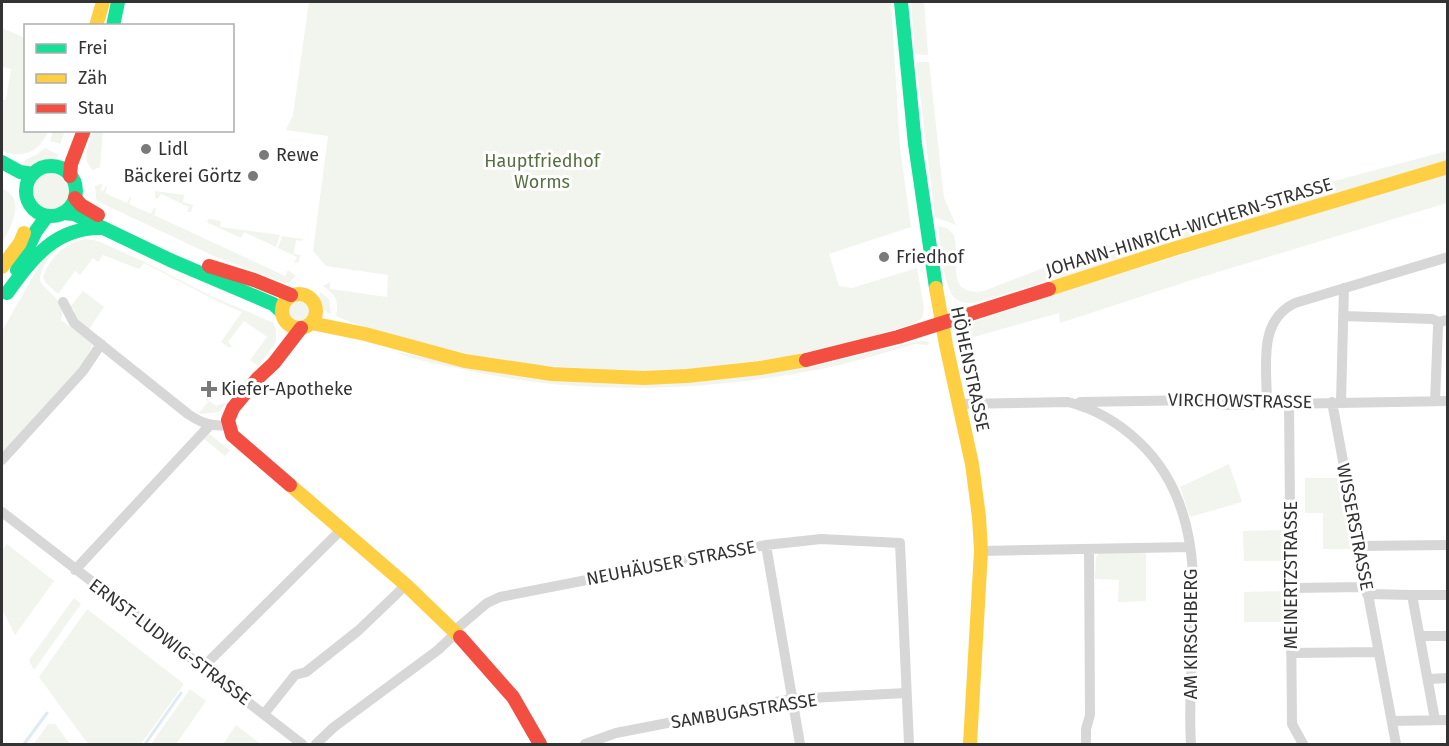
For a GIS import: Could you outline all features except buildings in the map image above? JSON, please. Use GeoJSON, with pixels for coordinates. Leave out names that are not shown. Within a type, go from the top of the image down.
{"type":"FeatureCollection","features":[{"type":"Feature","properties":{"kind":"street"},"geometry":{"type":"LineString","coordinates":[[97,24],[103,2]]}},
{"type":"Feature","properties":{"kind":"street"},"geometry":{"type":"LineString","coordinates":[[113,24],[118,2]]}},
{"type":"Feature","properties":{"kind":"street","name":"HÖHENSTRASSE"},"geometry":{"type":"LineString","coordinates":[[901,2],[922,201],[942,323],[975,485],[981,551],[970,744]]}},
{"type":"Feature","properties":{"kind":"street"},"geometry":{"type":"LineString","coordinates":[[55,166],[63,154],[71,132]]}},
{"type":"Feature","properties":{"kind":"street"},"geometry":{"type":"LineString","coordinates":[[70,176],[71,164],[83,132]]}},
{"type":"Feature","properties":{"kind":"street"},"geometry":{"type":"LineString","coordinates":[[2,162],[20,172],[33,174]]}},
{"type":"Feature","properties":{"kind":"street"},"geometry":{"type":"LineString","coordinates":[[62,213],[75,198],[75,185],[70,176],[55,166],[45,167],[33,174],[26,189],[27,199],[32,208],[47,216],[62,213],[74,214],[102,229],[273,304],[300,319]]}},
{"type":"Feature","properties":{"kind":"street","name":"JOHANN-HINRICH-WICHERN-STRASSE"},"geometry":{"type":"LineString","coordinates":[[300,319],[481,364],[552,374],[644,378],[728,373],[794,363],[854,350],[1170,250],[1448,167]]}},
{"type":"Feature","properties":{"kind":"street"},"geometry":{"type":"LineString","coordinates":[[2,173],[26,189]]}},
{"type":"Feature","properties":{"kind":"street"},"geometry":{"type":"LineString","coordinates":[[75,198],[89,210],[206,265],[254,280],[291,296]]}},
{"type":"Feature","properties":{"kind":"street"},"geometry":{"type":"LineString","coordinates":[[2,267],[20,243],[32,208]]}},
{"type":"Feature","properties":{"kind":"street"},"geometry":{"type":"LineString","coordinates":[[4,297],[36,231],[47,216]]}},
{"type":"Feature","properties":{"kind":"street"},"geometry":{"type":"LineString","coordinates":[[4,297],[27,265],[57,239],[80,228],[102,229]]}},
{"type":"Feature","properties":{"kind":"street"},"geometry":{"type":"LineString","coordinates":[[1267,403],[1268,338],[1273,321],[1289,306],[1448,257]]}},
{"type":"Feature","properties":{"kind":"street","name":"WISSERSTRASSE"},"geometry":{"type":"LineString","coordinates":[[1344,288],[1336,402],[1358,546],[1396,744]]}},
{"type":"Feature","properties":{"kind":"street"},"geometry":{"type":"LineString","coordinates":[[300,319],[286,300],[298,293],[311,298],[300,319],[274,363],[233,408],[229,415],[228,425],[232,435],[406,585],[455,632],[504,685],[522,711],[540,744]]}},
{"type":"Feature","properties":{"kind":"street"},"geometry":{"type":"LineString","coordinates":[[63,302],[74,323],[188,414],[210,425],[228,425]]}},
{"type":"Feature","properties":{"kind":"street"},"geometry":{"type":"LineString","coordinates":[[1343,316],[1443,321],[1435,401]]}},
{"type":"Feature","properties":{"kind":"street"},"geometry":{"type":"LineString","coordinates":[[2,460],[76,379],[101,344]]}},
{"type":"Feature","properties":{"kind":"street","name":"VIRCHOWSTRASSE"},"geometry":{"type":"LineString","coordinates":[[1068,402],[1200,400],[1224,405],[1448,401]]}},
{"type":"Feature","properties":{"kind":"street","name":"AM KIRSCHBERG"},"geometry":{"type":"LineString","coordinates":[[959,404],[1068,402],[1091,409],[1128,431],[1155,458],[1165,472],[1178,500],[1190,548],[1195,608],[1191,744]]}},
{"type":"Feature","properties":{"kind":"street","name":"MEINERTZSTRASSE"},"geometry":{"type":"LineString","coordinates":[[1289,403],[1292,724],[1303,744]]}},
{"type":"Feature","properties":{"kind":"street","name":"ERNST-LUDWIG-STRASSE"},"geometry":{"type":"LineString","coordinates":[[75,570],[210,425]]}},
{"type":"Feature","properties":{"kind":"street","name":"ERNST-LUDWIG-STRASSE"},"geometry":{"type":"LineString","coordinates":[[2,512],[302,744]]}},
{"type":"Feature","properties":{"kind":"street"},"geometry":{"type":"LineString","coordinates":[[202,668],[342,530]]}},
{"type":"Feature","properties":{"kind":"street","name":"NEUHÄUSER STRASSE"},"geometry":{"type":"LineString","coordinates":[[316,744],[333,727],[438,650],[487,603],[500,597],[712,554],[821,539],[900,543],[906,693]]}},
{"type":"Feature","properties":{"kind":"street"},"geometry":{"type":"LineString","coordinates":[[766,545],[800,744]]}},
{"type":"Feature","properties":{"kind":"street"},"geometry":{"type":"LineString","coordinates":[[1358,546],[1448,545]]}},
{"type":"Feature","properties":{"kind":"street"},"geometry":{"type":"LineString","coordinates":[[981,551],[1190,548]]}},
{"type":"Feature","properties":{"kind":"street"},"geometry":{"type":"LineString","coordinates":[[1086,744],[1086,729],[1090,715],[1089,549]]}},
{"type":"Feature","properties":{"kind":"street","name":"ERNST-LUDWIG-STRASSE"},"geometry":{"type":"LineString","coordinates":[[264,714],[295,675],[306,672],[381,611],[406,585]]}},
{"type":"Feature","properties":{"kind":"street"},"geometry":{"type":"LineString","coordinates":[[1290,588],[1367,590],[1412,595],[1448,594]]}},
{"type":"Feature","properties":{"kind":"street"},"geometry":{"type":"LineString","coordinates":[[1412,595],[1435,720]]}},
{"type":"Feature","properties":{"kind":"street"},"geometry":{"type":"LineString","coordinates":[[1421,636],[1448,636]]}},
{"type":"Feature","properties":{"kind":"street"},"geometry":{"type":"LineString","coordinates":[[1291,653],[1378,652]]}},
{"type":"Feature","properties":{"kind":"street"},"geometry":{"type":"LineString","coordinates":[[1428,679],[1448,678]]}},
{"type":"Feature","properties":{"kind":"street"},"geometry":{"type":"LineString","coordinates":[[906,693],[909,744]]}},
{"type":"Feature","properties":{"kind":"street","name":"SAMBUGASTRASSE"},"geometry":{"type":"LineString","coordinates":[[585,744],[616,733],[791,699],[906,693]]}},
{"type":"Feature","properties":{"kind":"street"},"geometry":{"type":"LineString","coordinates":[[1392,721],[1448,720]]}},
{"type":"Feature","properties":{"kind":"green space","name":"Hauptfriedhof Worms"},"geometry":{"type":"Polygon","coordinates":[[[309,2],[891,2],[900,148],[911,227],[829,254],[839,286],[852,288],[917,268],[924,308],[922,318],[915,323],[836,346],[779,358],[656,373],[505,363],[364,328],[336,316],[336,299],[323,286],[330,282],[330,289],[387,297],[388,275],[326,266],[313,251],[328,136],[286,130],[293,115],[309,2]]]}},
{"type":"Feature","properties":{"kind":"green space"},"geometry":{"type":"Polygon","coordinates":[[[911,2],[924,2],[928,55],[915,54],[911,2]]]}},
{"type":"Feature","properties":{"kind":"green space"},"geometry":{"type":"Polygon","coordinates":[[[2,28],[24,38],[24,132],[48,132],[35,149],[24,154],[2,151],[2,99],[6,100],[11,69],[2,67],[2,28]]]}},
{"type":"Feature","properties":{"kind":"green space"},"geometry":{"type":"Polygon","coordinates":[[[916,62],[929,62],[944,198],[956,225],[935,217],[916,62]]]}},
{"type":"Feature","properties":{"kind":"green space"},"geometry":{"type":"Polygon","coordinates":[[[53,132],[65,132],[60,144],[50,141],[53,132]]]}},
{"type":"Feature","properties":{"kind":"green space"},"geometry":{"type":"Polygon","coordinates":[[[93,132],[103,132],[100,167],[93,170],[87,161],[88,146],[93,132]]]}},
{"type":"Feature","properties":{"kind":"green space"},"geometry":{"type":"Polygon","coordinates":[[[45,148],[59,155],[42,164],[23,168],[25,160],[45,148]]]}},
{"type":"Feature","properties":{"kind":"green space"},"geometry":{"type":"Polygon","coordinates":[[[1447,151],[1447,162],[974,303],[956,299],[945,276],[938,226],[947,228],[954,235],[958,282],[963,288],[971,291],[984,291],[1064,260],[1304,189],[1447,151]]]}},
{"type":"Feature","properties":{"kind":"green space"},"geometry":{"type":"Polygon","coordinates":[[[51,172],[65,177],[70,191],[65,205],[51,210],[37,205],[32,191],[37,177],[51,172]]]}},
{"type":"Feature","properties":{"kind":"green space"},"geometry":{"type":"Polygon","coordinates":[[[1447,173],[1447,203],[1198,278],[1060,323],[1059,313],[956,342],[959,332],[973,322],[1083,285],[1447,173]]]}},
{"type":"Feature","properties":{"kind":"green space"},"geometry":{"type":"Polygon","coordinates":[[[103,185],[100,190],[103,191],[107,187],[105,193],[127,203],[130,197],[129,204],[151,214],[154,208],[156,209],[154,215],[285,276],[288,270],[296,276],[289,283],[285,283],[216,257],[99,202],[96,199],[95,186],[103,185]]]}},
{"type":"Feature","properties":{"kind":"green space"},"geometry":{"type":"Polygon","coordinates":[[[2,188],[14,199],[15,213],[2,244],[2,188]]]}},
{"type":"Feature","properties":{"kind":"green space"},"geometry":{"type":"Polygon","coordinates":[[[155,191],[184,195],[183,202],[193,205],[191,212],[187,212],[189,207],[161,194],[158,199],[155,198],[155,191]]]}},
{"type":"Feature","properties":{"kind":"green space"},"geometry":{"type":"Polygon","coordinates":[[[209,219],[221,221],[220,227],[280,235],[276,247],[244,232],[241,238],[208,223],[209,219]]]}},
{"type":"Feature","properties":{"kind":"green space"},"geometry":{"type":"Polygon","coordinates":[[[282,236],[303,239],[302,241],[296,240],[294,254],[300,255],[299,262],[294,263],[297,257],[278,248],[282,236]]]}},
{"type":"Feature","properties":{"kind":"green space"},"geometry":{"type":"Polygon","coordinates":[[[86,239],[98,241],[145,262],[211,296],[274,323],[276,342],[241,390],[238,389],[258,366],[250,360],[267,337],[244,321],[228,342],[232,346],[230,348],[221,342],[242,312],[144,263],[139,269],[103,255],[98,262],[93,258],[80,275],[75,271],[58,294],[46,283],[43,277],[54,257],[72,243],[86,239]]]}},
{"type":"Feature","properties":{"kind":"green space"},"geometry":{"type":"Polygon","coordinates":[[[63,244],[44,265],[40,281],[59,303],[62,313],[61,320],[93,344],[80,370],[2,455],[2,331],[47,252],[63,244]]]}},
{"type":"Feature","properties":{"kind":"green space"},"geometry":{"type":"Polygon","coordinates":[[[83,291],[104,307],[89,329],[72,316],[75,311],[70,307],[83,291]]]}},
{"type":"Feature","properties":{"kind":"green space"},"geometry":{"type":"Polygon","coordinates":[[[320,292],[329,299],[331,314],[321,305],[320,292]]]}},
{"type":"Feature","properties":{"kind":"green space"},"geometry":{"type":"Polygon","coordinates":[[[299,301],[307,304],[310,312],[307,320],[299,323],[291,320],[288,312],[291,304],[299,301]]]}},
{"type":"Feature","properties":{"kind":"green space"},"geometry":{"type":"Polygon","coordinates":[[[921,340],[930,342],[927,345],[915,344],[810,371],[726,383],[640,388],[555,384],[513,379],[433,363],[396,352],[505,373],[811,367],[921,340]]]}},
{"type":"Feature","properties":{"kind":"green space"},"geometry":{"type":"Polygon","coordinates":[[[205,398],[216,406],[226,404],[219,412],[201,414],[199,413],[208,402],[205,398]]]}},
{"type":"Feature","properties":{"kind":"green space"},"geometry":{"type":"Polygon","coordinates":[[[208,433],[230,450],[225,456],[203,438],[208,433]]]}},
{"type":"Feature","properties":{"kind":"green space"},"geometry":{"type":"Polygon","coordinates":[[[1229,464],[1242,502],[1190,517],[1180,487],[1229,464]]]}},
{"type":"Feature","properties":{"kind":"green space"},"geometry":{"type":"Polygon","coordinates":[[[1305,478],[1343,478],[1356,549],[1323,549],[1323,513],[1305,513],[1305,478]]]}},
{"type":"Feature","properties":{"kind":"green space"},"geometry":{"type":"Polygon","coordinates":[[[1285,530],[1286,561],[1244,561],[1243,531],[1285,530]]]}},
{"type":"Feature","properties":{"kind":"green space"},"geometry":{"type":"Polygon","coordinates":[[[7,544],[54,581],[15,635],[2,609],[2,551],[7,544]]]}},
{"type":"Feature","properties":{"kind":"green space"},"geometry":{"type":"Polygon","coordinates":[[[1146,552],[1146,601],[1118,602],[1119,580],[1095,579],[1096,557],[1099,553],[1146,552]]]}},
{"type":"Feature","properties":{"kind":"green space"},"geometry":{"type":"Polygon","coordinates":[[[1286,591],[1286,622],[1244,622],[1244,592],[1286,591]]]}},
{"type":"Feature","properties":{"kind":"green space"},"geometry":{"type":"Polygon","coordinates":[[[74,598],[81,604],[34,670],[29,660],[74,598]]]}},
{"type":"Feature","properties":{"kind":"green space"},"geometry":{"type":"Polygon","coordinates":[[[87,609],[184,684],[141,744],[88,744],[39,677],[87,609]]]}},
{"type":"Feature","properties":{"kind":"green space"},"geometry":{"type":"Polygon","coordinates":[[[190,689],[206,701],[176,744],[151,744],[190,689]]]}},
{"type":"Feature","properties":{"kind":"green space"},"geometry":{"type":"Polygon","coordinates":[[[48,724],[55,724],[70,744],[34,744],[48,724]]]}},
{"type":"Feature","properties":{"kind":"green space"},"geometry":{"type":"Polygon","coordinates":[[[236,725],[261,744],[223,744],[236,725]]]}},
{"type":"Feature","properties":{"kind":"waterway"},"geometry":{"type":"LineString","coordinates":[[145,744],[181,693]]}},
{"type":"Feature","properties":{"kind":"waterway"},"geometry":{"type":"LineString","coordinates":[[24,744],[47,713]]}},
{"type":"Feature","properties":{"kind":"traffic: fast"},"geometry":{"type":"LineString","coordinates":[[113,24],[118,2]]}},
{"type":"Feature","properties":{"kind":"traffic: fast"},"geometry":{"type":"LineString","coordinates":[[901,2],[915,144],[936,288]]}},
{"type":"Feature","properties":{"kind":"traffic: fast"},"geometry":{"type":"LineString","coordinates":[[2,162],[20,172],[33,174]]}},
{"type":"Feature","properties":{"kind":"traffic: fast"},"geometry":{"type":"LineString","coordinates":[[51,166],[69,173],[76,191],[69,209],[51,216],[33,209],[26,191],[33,173],[51,166]]}},
{"type":"Feature","properties":{"kind":"traffic: fast"},"geometry":{"type":"LineString","coordinates":[[62,213],[74,214],[170,260],[273,304],[282,312]]}},
{"type":"Feature","properties":{"kind":"traffic: fast"},"geometry":{"type":"LineString","coordinates":[[17,270],[36,231],[47,216]]}},
{"type":"Feature","properties":{"kind":"traffic: fast"},"geometry":{"type":"LineString","coordinates":[[7,293],[35,257],[57,240],[84,229],[100,228]]}},
{"type":"Feature","properties":{"kind":"traffic: slow"},"geometry":{"type":"LineString","coordinates":[[97,24],[103,2]]}},
{"type":"Feature","properties":{"kind":"traffic: slow"},"geometry":{"type":"LineString","coordinates":[[1049,289],[1170,250],[1448,167]]}},
{"type":"Feature","properties":{"kind":"traffic: slow"},"geometry":{"type":"LineString","coordinates":[[2,267],[20,243],[24,233]]}},
{"type":"Feature","properties":{"kind":"traffic: slow"},"geometry":{"type":"LineString","coordinates":[[936,288],[972,464],[979,517],[981,551],[970,744]]}},
{"type":"Feature","properties":{"kind":"traffic: slow"},"geometry":{"type":"LineString","coordinates":[[299,294],[311,299],[316,311],[311,323],[299,328],[287,323],[282,311],[287,299],[299,294]]}},
{"type":"Feature","properties":{"kind":"traffic: slow"},"geometry":{"type":"LineString","coordinates":[[311,323],[365,334],[465,361],[552,374],[644,378],[687,376],[806,360]]}},
{"type":"Feature","properties":{"kind":"traffic: slow"},"geometry":{"type":"LineString","coordinates":[[290,485],[406,585],[460,637]]}},
{"type":"Feature","properties":{"kind":"traffic: jam"},"geometry":{"type":"LineString","coordinates":[[70,176],[71,164],[83,132]]}},
{"type":"Feature","properties":{"kind":"traffic: jam"},"geometry":{"type":"LineString","coordinates":[[75,198],[81,205],[98,215]]}},
{"type":"Feature","properties":{"kind":"traffic: jam"},"geometry":{"type":"LineString","coordinates":[[209,266],[254,280],[291,295]]}},
{"type":"Feature","properties":{"kind":"traffic: jam"},"geometry":{"type":"LineString","coordinates":[[806,360],[898,337],[1049,289]]}},
{"type":"Feature","properties":{"kind":"traffic: jam"},"geometry":{"type":"LineString","coordinates":[[290,485],[232,435],[228,420],[233,408],[274,363],[301,328]]}},
{"type":"Feature","properties":{"kind":"traffic: jam"},"geometry":{"type":"LineString","coordinates":[[460,637],[513,697],[540,744]]}},
{"type":"Feature","properties":{"kind":"place","name":"Lidl"},"geometry":{"type":"Point","coordinates":[146,149]}},
{"type":"Feature","properties":{"kind":"place","name":"Rewe"},"geometry":{"type":"Point","coordinates":[264,155]}},
{"type":"Feature","properties":{"kind":"place","name":"Bäckerei Görtz"},"geometry":{"type":"Point","coordinates":[253,176]}},
{"type":"Feature","properties":{"kind":"place","name":"Friedhof"},"geometry":{"type":"Point","coordinates":[884,257]}},
{"type":"Feature","properties":{"kind":"place","name":"Kiefer-Apotheke"},"geometry":{"type":"Point","coordinates":[209,389]}}]}
